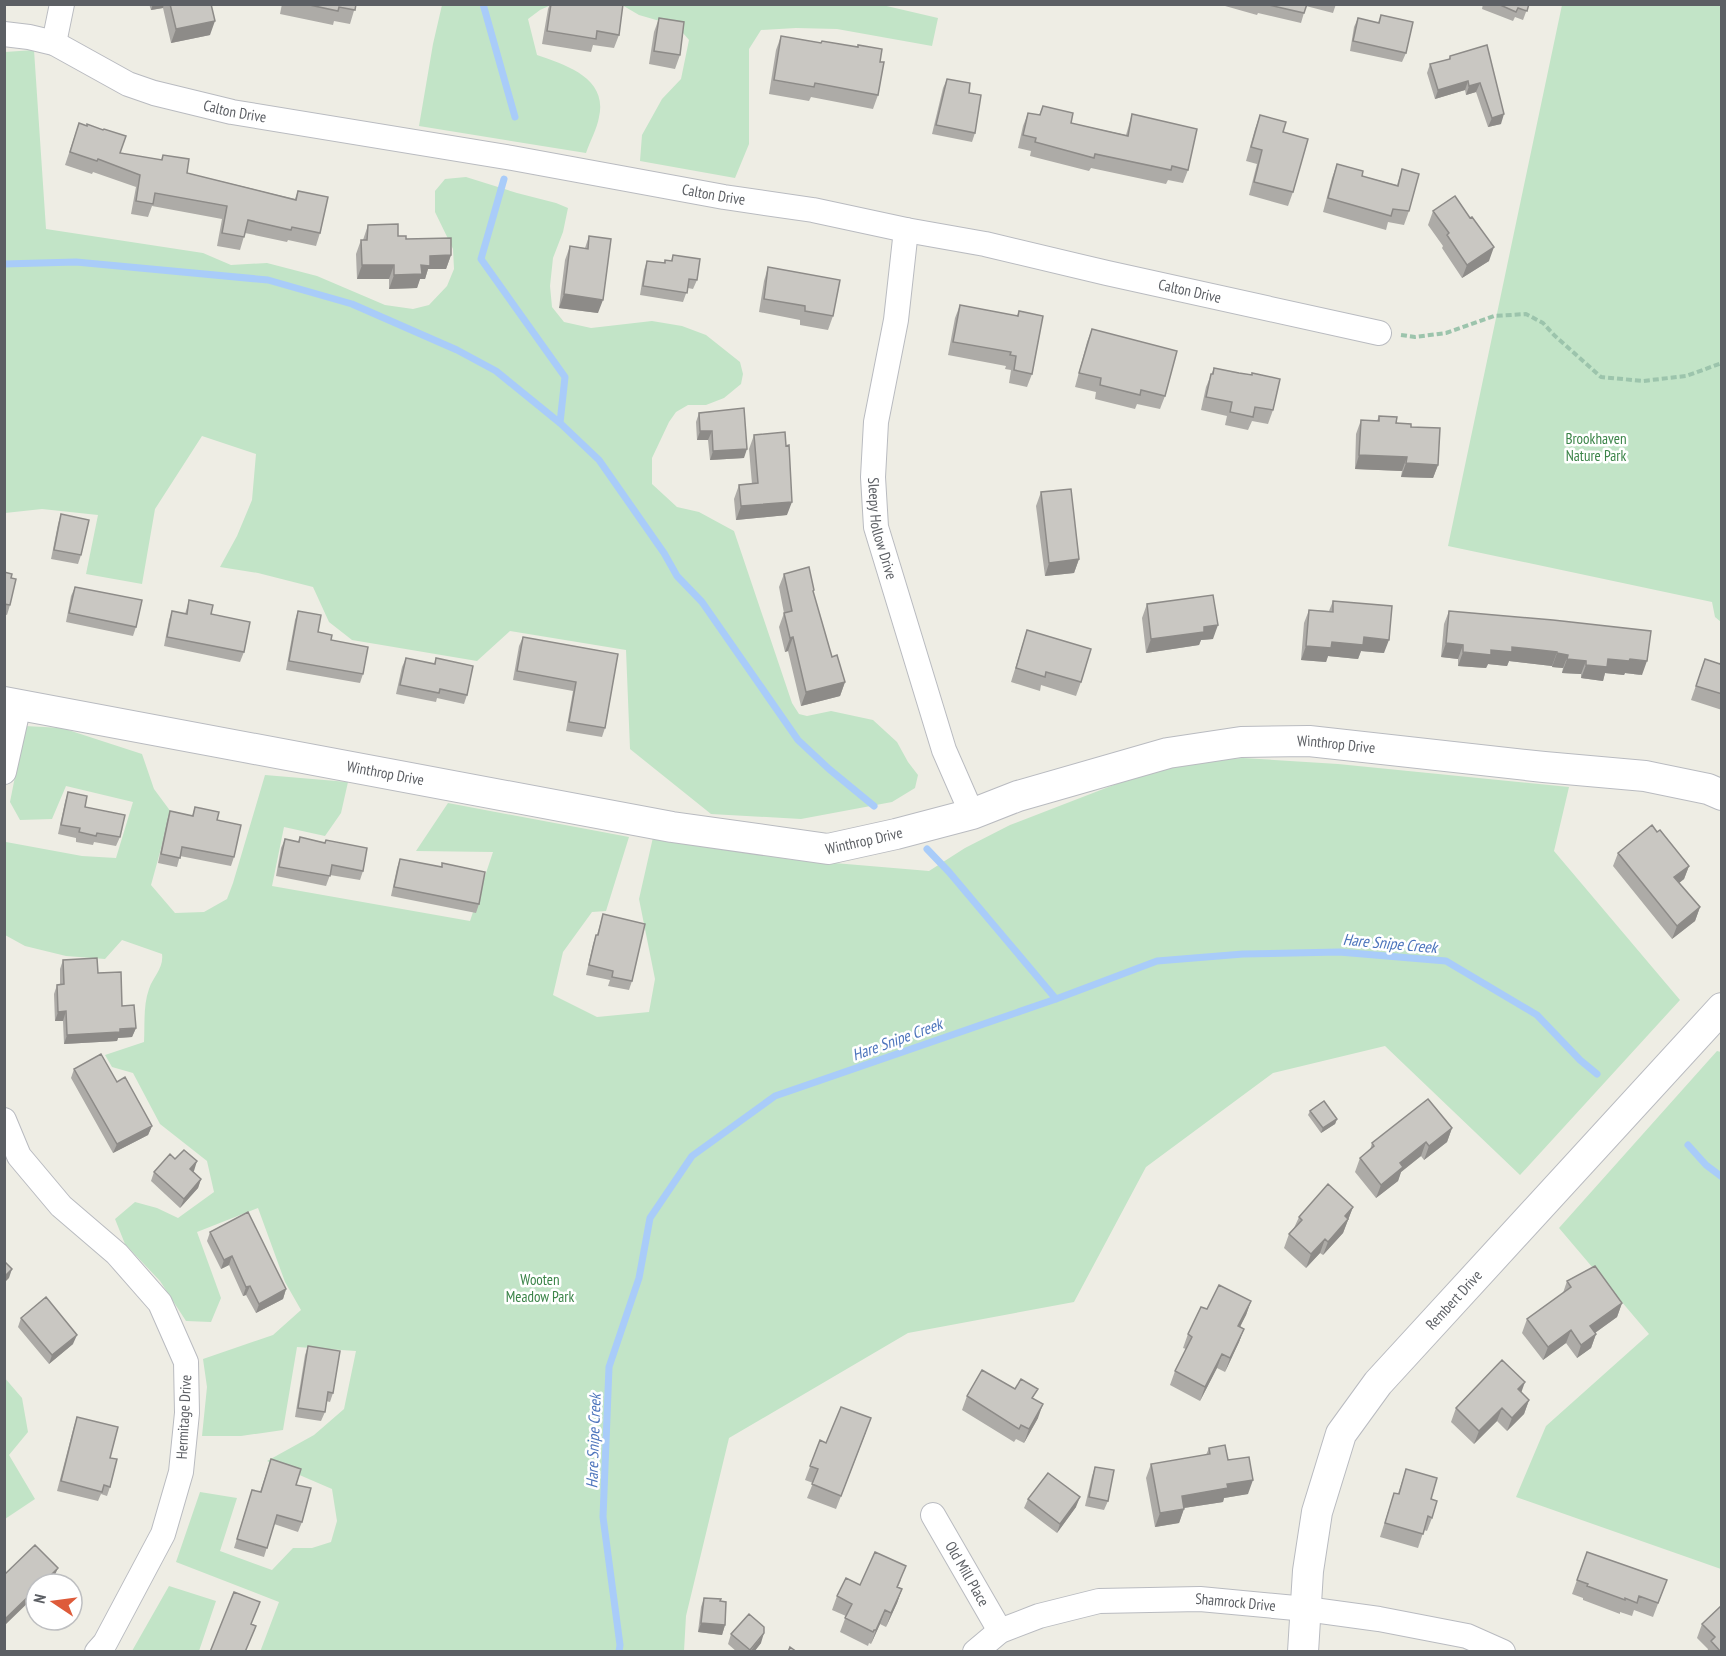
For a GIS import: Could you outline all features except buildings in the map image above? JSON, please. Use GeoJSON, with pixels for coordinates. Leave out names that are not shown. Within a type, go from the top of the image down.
{"type":"FeatureCollection","features":[{"type":"Feature","properties":{"kind":"street"},"geometry":{"type":"LineString","coordinates":[[54,43],[62,4]]}},
{"type":"Feature","properties":{"kind":"street","name":"Calton Drive"},"geometry":{"type":"LineString","coordinates":[[4,34],[54,43],[128,84],[154,93],[232,112],[512,158],[724,197],[813,210],[985,244],[1379,333]]}},
{"type":"Feature","properties":{"kind":"street","name":"Sleepy Hollow Drive"},"geometry":{"type":"LineString","coordinates":[[906,230],[896,321],[876,422],[873,477],[876,527],[944,750],[972,814]]}},
{"type":"Feature","properties":{"kind":"street"},"geometry":{"type":"LineString","coordinates":[[4,772],[12,703]]}},
{"type":"Feature","properties":{"kind":"street","name":"Winthrop Drive"},"geometry":{"type":"LineString","coordinates":[[12,703],[672,827],[828,849],[972,814],[1018,796],[1168,753],[1241,742],[1309,741],[1645,776],[1708,789],[1722,795]]}},
{"type":"Feature","properties":{"kind":"street","name":"Rembert Drive"},"geometry":{"type":"LineString","coordinates":[[1303,1652],[1308,1571],[1317,1512],[1341,1434],[1378,1383],[1722,1008]]}},
{"type":"Feature","properties":{"kind":"street","name":"Hermitage Drive"},"geometry":{"type":"LineString","coordinates":[[4,1120],[19,1156],[61,1206],[117,1254],[160,1303],[186,1362],[187,1413],[181,1472],[163,1534],[105,1643],[97,1652]]}},
{"type":"Feature","properties":{"kind":"street","name":"Old Mill Place"},"geometry":{"type":"LineString","coordinates":[[933,1515],[1000,1631]]}},
{"type":"Feature","properties":{"kind":"street","name":"Shamrock Drive"},"geometry":{"type":"LineString","coordinates":[[975,1652],[1000,1631],[1040,1616],[1099,1600],[1200,1599],[1306,1609],[1379,1619],[1467,1636],[1503,1652]]}},
{"type":"Feature","properties":{"kind":"path"},"geometry":{"type":"LineString","coordinates":[[1379,333],[1415,337],[1446,333],[1494,315],[1526,314],[1543,323],[1601,377],[1642,381],[1686,376],[1722,363]]}},
{"type":"Feature","properties":{"kind":"green space"},"geometry":{"type":"Polygon","coordinates":[[[878,4],[938,18],[932,46],[837,29],[761,30],[749,49],[749,144],[735,178],[640,161],[642,135],[662,99],[681,79],[689,40],[677,26],[639,15],[622,5],[878,4]]]}},
{"type":"Feature","properties":{"kind":"green space"},"geometry":{"type":"Polygon","coordinates":[[[442,5],[551,5],[528,19],[537,55],[560,63],[582,75],[597,92],[600,104],[599,117],[586,153],[419,126],[442,5]]]}},
{"type":"Feature","properties":{"kind":"green space","name":"Brookhaven Nature Park"},"geometry":{"type":"Polygon","coordinates":[[[1562,5],[1721,5],[1721,622],[1715,617],[1712,602],[1448,546],[1562,5]]]}},
{"type":"Feature","properties":{"kind":"green space"},"geometry":{"type":"Polygon","coordinates":[[[34,50],[46,229],[203,253],[231,265],[267,263],[317,276],[385,305],[413,309],[429,305],[447,286],[454,269],[453,249],[435,212],[435,191],[445,179],[466,177],[568,208],[563,232],[553,258],[550,286],[552,307],[564,322],[591,328],[652,321],[682,326],[706,335],[740,362],[743,374],[741,384],[724,398],[706,405],[688,405],[676,412],[652,458],[652,484],[677,507],[699,512],[734,531],[792,703],[799,714],[807,716],[831,711],[873,720],[897,742],[918,775],[915,788],[892,802],[801,819],[711,814],[630,749],[626,650],[510,631],[477,661],[352,640],[329,622],[313,587],[258,573],[220,567],[237,536],[252,500],[256,454],[202,436],[155,509],[142,584],[86,574],[98,515],[42,509],[5,513],[5,52],[34,50]]]}},
{"type":"Feature","properties":{"kind":"green space","name":"Wooten Meadow Park"},"geometry":{"type":"Polygon","coordinates":[[[25,726],[62,728],[142,754],[154,789],[171,812],[151,885],[175,913],[204,912],[227,899],[265,775],[348,782],[341,813],[325,836],[284,827],[272,886],[470,921],[493,852],[416,851],[448,803],[629,837],[606,911],[592,912],[563,952],[553,995],[597,1017],[649,1012],[655,979],[639,899],[654,833],[787,859],[929,871],[965,848],[1010,825],[1168,764],[1243,758],[1338,764],[1569,787],[1554,851],[1680,1000],[1520,1175],[1385,1046],[1273,1073],[1146,1167],[1074,1302],[908,1333],[729,1438],[686,1616],[684,1651],[260,1652],[279,1602],[176,1562],[200,1492],[237,1498],[220,1551],[272,1570],[293,1548],[312,1548],[331,1542],[337,1521],[332,1489],[267,1461],[314,1435],[344,1409],[356,1351],[297,1347],[283,1430],[241,1436],[202,1436],[207,1387],[203,1359],[273,1335],[301,1310],[285,1282],[258,1208],[197,1232],[221,1298],[211,1322],[186,1321],[160,1281],[125,1244],[115,1219],[135,1202],[157,1208],[178,1218],[214,1192],[207,1161],[160,1124],[133,1073],[112,1067],[105,1055],[144,1042],[147,995],[160,968],[162,954],[122,940],[105,959],[66,956],[25,946],[5,935],[4,848],[6,842],[82,856],[116,858],[133,802],[66,786],[52,819],[20,820],[10,802],[25,726]]]}},
{"type":"Feature","properties":{"kind":"green space"},"geometry":{"type":"Polygon","coordinates":[[[1717,1051],[1721,1052],[1721,1569],[1516,1497],[1546,1426],[1649,1334],[1559,1228],[1717,1051]]]}},
{"type":"Feature","properties":{"kind":"green space"},"geometry":{"type":"Polygon","coordinates":[[[4,1377],[22,1398],[28,1432],[9,1455],[35,1499],[5,1519],[4,1377]]]}},
{"type":"Feature","properties":{"kind":"green space"},"geometry":{"type":"Polygon","coordinates":[[[169,1586],[216,1601],[199,1651],[132,1651],[169,1586]]]}},
{"type":"Feature","properties":{"kind":"waterway"},"geometry":{"type":"LineString","coordinates":[[483,4],[515,117]]}},
{"type":"Feature","properties":{"kind":"waterway"},"geometry":{"type":"LineString","coordinates":[[504,179],[481,259],[565,377],[560,423]]}},
{"type":"Feature","properties":{"kind":"waterway"},"geometry":{"type":"LineString","coordinates":[[4,264],[76,262],[268,280],[352,304],[457,350],[496,371],[560,423],[599,460],[664,553],[677,576],[702,602],[798,740],[874,806]]}},
{"type":"Feature","properties":{"kind":"waterway"},"geometry":{"type":"LineString","coordinates":[[927,849],[1056,999]]}},
{"type":"Feature","properties":{"kind":"waterway","name":"Hare Snipe Creek"},"geometry":{"type":"LineString","coordinates":[[619,1652],[620,1645],[603,1517],[609,1367],[639,1278],[650,1218],[692,1156],[775,1096],[1056,999],[1157,961],[1243,954],[1339,952],[1446,961],[1537,1015],[1580,1060],[1597,1074]]}},
{"type":"Feature","properties":{"kind":"waterway","name":"Hare Snipe Creek"},"geometry":{"type":"LineString","coordinates":[[1688,1145],[1706,1165],[1722,1177]]}}]}
